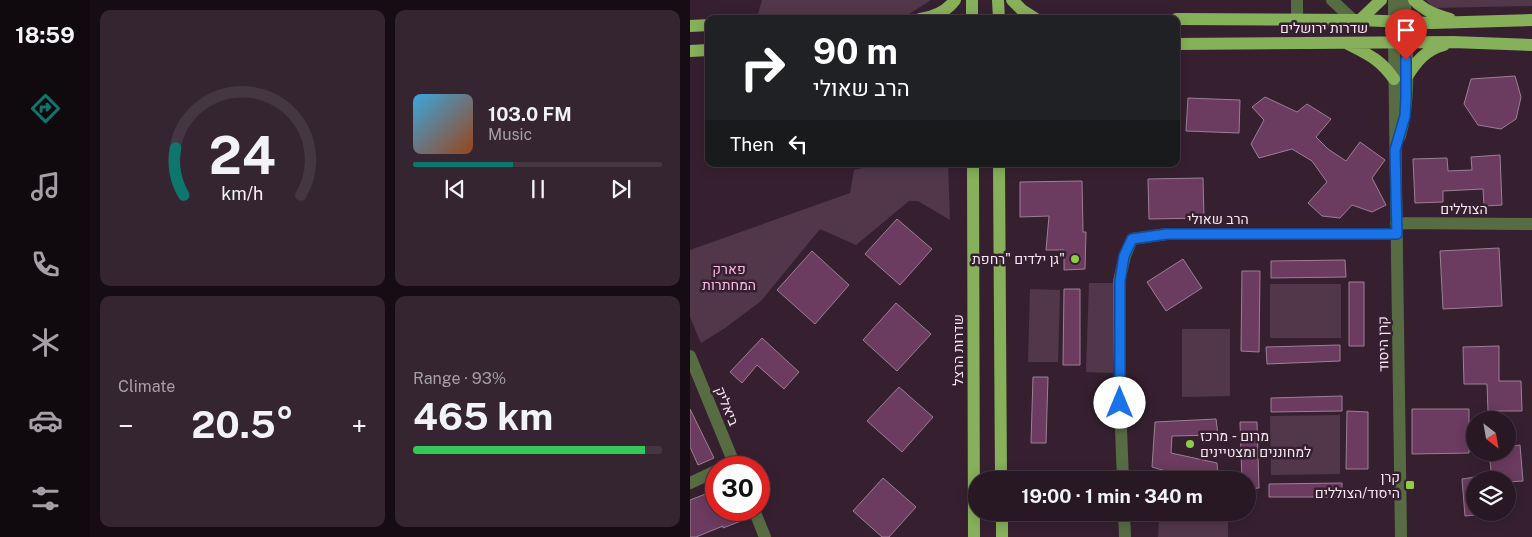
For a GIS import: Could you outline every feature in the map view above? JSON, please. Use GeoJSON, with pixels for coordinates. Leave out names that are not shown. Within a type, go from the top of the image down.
{"type":"FeatureCollection","features":[{"type":"Feature","properties":{"kind":"main road"},"geometry":{"type":"LineString","coordinates":[[935,15],[942,12],[955,0]]}},
{"type":"Feature","properties":{"kind":"main road"},"geometry":{"type":"LineString","coordinates":[[972,0],[972,15]]}},
{"type":"Feature","properties":{"kind":"main road"},"geometry":{"type":"LineString","coordinates":[[998,0],[999,15]]}},
{"type":"Feature","properties":{"kind":"main road"},"geometry":{"type":"LineString","coordinates":[[1012,0],[1030,15]]}},
{"type":"Feature","properties":{"kind":"main road"},"geometry":{"type":"LineString","coordinates":[[1356,20],[1381,0]]}},
{"type":"Feature","properties":{"kind":"main road"},"geometry":{"type":"LineString","coordinates":[[1414,0],[1423,8],[1435,14],[1462,22]]}},
{"type":"Feature","properties":{"kind":"main road","name":"שדרות ירושלים"},"geometry":{"type":"LineString","coordinates":[[1180,19],[1400,22],[1532,20]]}},
{"type":"Feature","properties":{"kind":"main road"},"geometry":{"type":"LineString","coordinates":[[690,26],[705,25]]}},
{"type":"Feature","properties":{"kind":"main road"},"geometry":{"type":"LineString","coordinates":[[1345,43],[1376,59],[1400,78],[1430,50],[1453,42]]}},
{"type":"Feature","properties":{"kind":"main road","name":"שדרות ירושלים"},"geometry":{"type":"LineString","coordinates":[[1180,44],[1453,42],[1532,45]]}},
{"type":"Feature","properties":{"kind":"main road"},"geometry":{"type":"LineString","coordinates":[[690,51],[705,50]]}},
{"type":"Feature","properties":{"kind":"main road","name":"שדרות הרצל"},"geometry":{"type":"LineString","coordinates":[[973,167],[974,537]]}},
{"type":"Feature","properties":{"kind":"main road"},"geometry":{"type":"LineString","coordinates":[[999,167],[1002,471]]}},
{"type":"Feature","properties":{"kind":"main road"},"geometry":{"type":"LineString","coordinates":[[1002,521],[1002,537]]}},
{"type":"Feature","properties":{"kind":"street"},"geometry":{"type":"LineString","coordinates":[[1297,0],[1297,20]]}},
{"type":"Feature","properties":{"kind":"street"},"geometry":{"type":"LineString","coordinates":[[1332,0],[1356,20]]}},
{"type":"Feature","properties":{"kind":"street"},"geometry":{"type":"LineString","coordinates":[[1394,0],[1400,22]]}},
{"type":"Feature","properties":{"kind":"street"},"geometry":{"type":"LineString","coordinates":[[1400,22],[1405,0]]}},
{"type":"Feature","properties":{"kind":"street","name":"קרן היסוד"},"geometry":{"type":"LineString","coordinates":[[1400,22],[1400,78],[1395,150],[1401,537]]}},
{"type":"Feature","properties":{"kind":"street","name":"הצוללים"},"geometry":{"type":"LineString","coordinates":[[1396,229],[1532,224]]}},
{"type":"Feature","properties":{"kind":"street","name":"הרב שאולי"},"geometry":{"type":"LineString","coordinates":[[1123,471],[1120,403],[1120,281],[1124,256],[1132,239],[1167,234],[1396,229]]}},
{"type":"Feature","properties":{"kind":"street","name":"ביאליק"},"geometry":{"type":"LineString","coordinates":[[690,356],[728,456]]}},
{"type":"Feature","properties":{"kind":"street"},"geometry":{"type":"LineString","coordinates":[[690,483],[705,476]]}},
{"type":"Feature","properties":{"kind":"street"},"geometry":{"type":"LineString","coordinates":[[758,521],[765,537]]}},
{"type":"Feature","properties":{"kind":"street"},"geometry":{"type":"LineString","coordinates":[[1124,521],[1125,537]]}},
{"type":"Feature","properties":{"kind":"green space"},"geometry":{"type":"Polygon","coordinates":[[[762,0],[931,0],[908,15],[758,14],[762,0]]]}},
{"type":"Feature","properties":{"kind":"green space"},"geometry":{"type":"Polygon","coordinates":[[[1426,0],[1532,0],[1532,6],[1433,8],[1426,0]]]}},
{"type":"Feature","properties":{"kind":"green space","name":"פארק המחתרות"},"geometry":{"type":"Polygon","coordinates":[[[868,167],[948,167],[950,220],[918,201],[909,201],[856,245],[820,229],[761,301],[701,343],[690,317],[690,250],[850,193],[854,170],[868,167]]]}},
{"type":"Feature","properties":{"kind":"green space"},"geometry":{"type":"Polygon","coordinates":[[[1089,283],[1116,283],[1113,373],[1086,372],[1089,283]]]}},
{"type":"Feature","properties":{"kind":"green space"},"geometry":{"type":"Polygon","coordinates":[[[1270,284],[1341,284],[1341,338],[1270,338],[1270,284]]]}},
{"type":"Feature","properties":{"kind":"green space"},"geometry":{"type":"Polygon","coordinates":[[[1030,289],[1060,290],[1058,362],[1028,362],[1030,289]]]}},
{"type":"Feature","properties":{"kind":"green space"},"geometry":{"type":"Polygon","coordinates":[[[1182,329],[1230,329],[1230,396],[1182,397],[1182,329]]]}},
{"type":"Feature","properties":{"kind":"green space"},"geometry":{"type":"Polygon","coordinates":[[[1340,415],[1340,474],[1271,475],[1270,416],[1340,415]]]}},
{"type":"Feature","properties":{"kind":"green space"},"geometry":{"type":"Polygon","coordinates":[[[1159,521],[1228,521],[1228,537],[1158,537],[1159,521]]]}},
{"type":"Feature","properties":{"kind":"building"},"geometry":{"type":"Polygon","coordinates":[[[1515,76],[1521,97],[1516,119],[1501,129],[1478,125],[1464,104],[1471,79],[1515,76]]]}},
{"type":"Feature","properties":{"kind":"building"},"geometry":{"type":"Polygon","coordinates":[[[1265,97],[1297,112],[1307,104],[1331,119],[1316,137],[1328,149],[1346,161],[1360,142],[1385,160],[1372,178],[1386,205],[1372,212],[1352,205],[1340,218],[1322,216],[1308,203],[1327,182],[1312,161],[1292,149],[1259,158],[1251,144],[1264,120],[1252,107],[1265,97]]]}},
{"type":"Feature","properties":{"kind":"building"},"geometry":{"type":"Polygon","coordinates":[[[1188,98],[1240,100],[1239,133],[1186,131],[1188,98]]]}},
{"type":"Feature","properties":{"kind":"building"},"geometry":{"type":"Polygon","coordinates":[[[1500,155],[1502,205],[1484,206],[1483,189],[1443,191],[1443,202],[1415,203],[1413,159],[1447,158],[1448,171],[1472,170],[1471,157],[1500,155]]]}},
{"type":"Feature","properties":{"kind":"building"},"geometry":{"type":"Polygon","coordinates":[[[1203,178],[1204,218],[1149,219],[1148,179],[1203,178]]]}},
{"type":"Feature","properties":{"kind":"building"},"geometry":{"type":"Polygon","coordinates":[[[1082,181],[1083,232],[1086,232],[1085,269],[1064,270],[1064,250],[1046,250],[1049,216],[1020,217],[1020,182],[1082,181]]]}},
{"type":"Feature","properties":{"kind":"building"},"geometry":{"type":"Polygon","coordinates":[[[897,219],[932,249],[900,285],[865,254],[897,219]]]}},
{"type":"Feature","properties":{"kind":"building"},"geometry":{"type":"Polygon","coordinates":[[[1499,248],[1502,306],[1443,309],[1440,251],[1499,248]]]}},
{"type":"Feature","properties":{"kind":"building"},"geometry":{"type":"Polygon","coordinates":[[[812,251],[849,285],[815,324],[777,290],[812,251]]]}},
{"type":"Feature","properties":{"kind":"building"},"geometry":{"type":"Polygon","coordinates":[[[1183,259],[1202,288],[1166,311],[1147,282],[1183,259]]]}},
{"type":"Feature","properties":{"kind":"building"},"geometry":{"type":"Polygon","coordinates":[[[1345,260],[1346,277],[1271,278],[1271,261],[1345,260]]]}},
{"type":"Feature","properties":{"kind":"building"},"geometry":{"type":"Polygon","coordinates":[[[1242,271],[1260,271],[1259,352],[1241,351],[1242,271]]]}},
{"type":"Feature","properties":{"kind":"building"},"geometry":{"type":"Polygon","coordinates":[[[1349,282],[1364,282],[1364,346],[1349,346],[1349,282]]]}},
{"type":"Feature","properties":{"kind":"building"},"geometry":{"type":"Polygon","coordinates":[[[1064,289],[1080,289],[1080,365],[1063,365],[1064,289]]]}},
{"type":"Feature","properties":{"kind":"building"},"geometry":{"type":"Polygon","coordinates":[[[896,303],[931,334],[897,371],[863,340],[896,303]]]}},
{"type":"Feature","properties":{"kind":"building"},"geometry":{"type":"Polygon","coordinates":[[[762,338],[799,372],[784,389],[757,365],[742,383],[730,372],[762,338]]]}},
{"type":"Feature","properties":{"kind":"building"},"geometry":{"type":"Polygon","coordinates":[[[1340,345],[1340,361],[1267,364],[1266,347],[1340,345]]]}},
{"type":"Feature","properties":{"kind":"building"},"geometry":{"type":"Polygon","coordinates":[[[1499,346],[1499,381],[1521,381],[1522,411],[1488,411],[1487,384],[1464,384],[1463,347],[1499,346]]]}},
{"type":"Feature","properties":{"kind":"building"},"geometry":{"type":"Polygon","coordinates":[[[1033,377],[1048,377],[1046,443],[1031,443],[1033,377]]]}},
{"type":"Feature","properties":{"kind":"building"},"geometry":{"type":"Polygon","coordinates":[[[899,387],[933,417],[902,452],[867,421],[899,387]]]}},
{"type":"Feature","properties":{"kind":"building"},"geometry":{"type":"Polygon","coordinates":[[[1342,396],[1342,411],[1271,412],[1271,398],[1342,396]]]}},
{"type":"Feature","properties":{"kind":"building"},"geometry":{"type":"Polygon","coordinates":[[[690,409],[713,456],[705,456],[705,462],[698,465],[690,447],[690,409]]]}},
{"type":"Feature","properties":{"kind":"building"},"geometry":{"type":"Polygon","coordinates":[[[1412,409],[1469,409],[1469,411],[1466,411],[1466,453],[1412,454],[1412,409]]]}},
{"type":"Feature","properties":{"kind":"building"},"geometry":{"type":"Polygon","coordinates":[[[1347,411],[1368,412],[1368,469],[1346,469],[1347,411]]]}},
{"type":"Feature","properties":{"kind":"building"},"geometry":{"type":"Polygon","coordinates":[[[1216,419],[1218,435],[1172,436],[1171,453],[1217,463],[1218,471],[1166,471],[1152,467],[1155,422],[1216,419]]]}},
{"type":"Feature","properties":{"kind":"building"},"geometry":{"type":"Polygon","coordinates":[[[1240,422],[1257,422],[1259,488],[1256,488],[1256,471],[1242,471],[1240,422]]]}},
{"type":"Feature","properties":{"kind":"building"},"geometry":{"type":"Polygon","coordinates":[[[1520,445],[1523,481],[1516,481],[1516,471],[1491,471],[1490,461],[1516,461],[1516,446],[1520,445]]]}},
{"type":"Feature","properties":{"kind":"building"},"geometry":{"type":"Polygon","coordinates":[[[883,478],[916,507],[889,537],[882,537],[853,511],[883,478]]]}},
{"type":"Feature","properties":{"kind":"building"},"geometry":{"type":"Polygon","coordinates":[[[1466,478],[1465,516],[1462,479],[1466,478]]]}},
{"type":"Feature","properties":{"kind":"building"},"geometry":{"type":"Polygon","coordinates":[[[1342,483],[1342,497],[1269,497],[1269,484],[1342,483]]]}},
{"type":"Feature","properties":{"kind":"building"},"geometry":{"type":"Polygon","coordinates":[[[705,494],[705,521],[741,521],[696,537],[690,537],[690,500],[705,494]]]}},
{"type":"Feature","properties":{"kind":"place","name":"גן ילדים \"רחפת\""},"geometry":{"type":"Point","coordinates":[1075,259]}},
{"type":"Feature","properties":{"kind":"place","name":"מרום - מרכז למחוננים ומצטיינים"},"geometry":{"type":"Point","coordinates":[1190,444]}},
{"type":"Feature","properties":{"kind":"place","name":"קרן היסוד/הצוללים"},"geometry":{"type":"Point","coordinates":[1410,485]}},
{"type":"Feature","properties":{"kind":"route"},"geometry":{"type":"LineString","coordinates":[[1120,403],[1120,281],[1124,256],[1132,239],[1167,234],[1397,234],[1395,150],[1405,116],[1406,60]]}}]}
